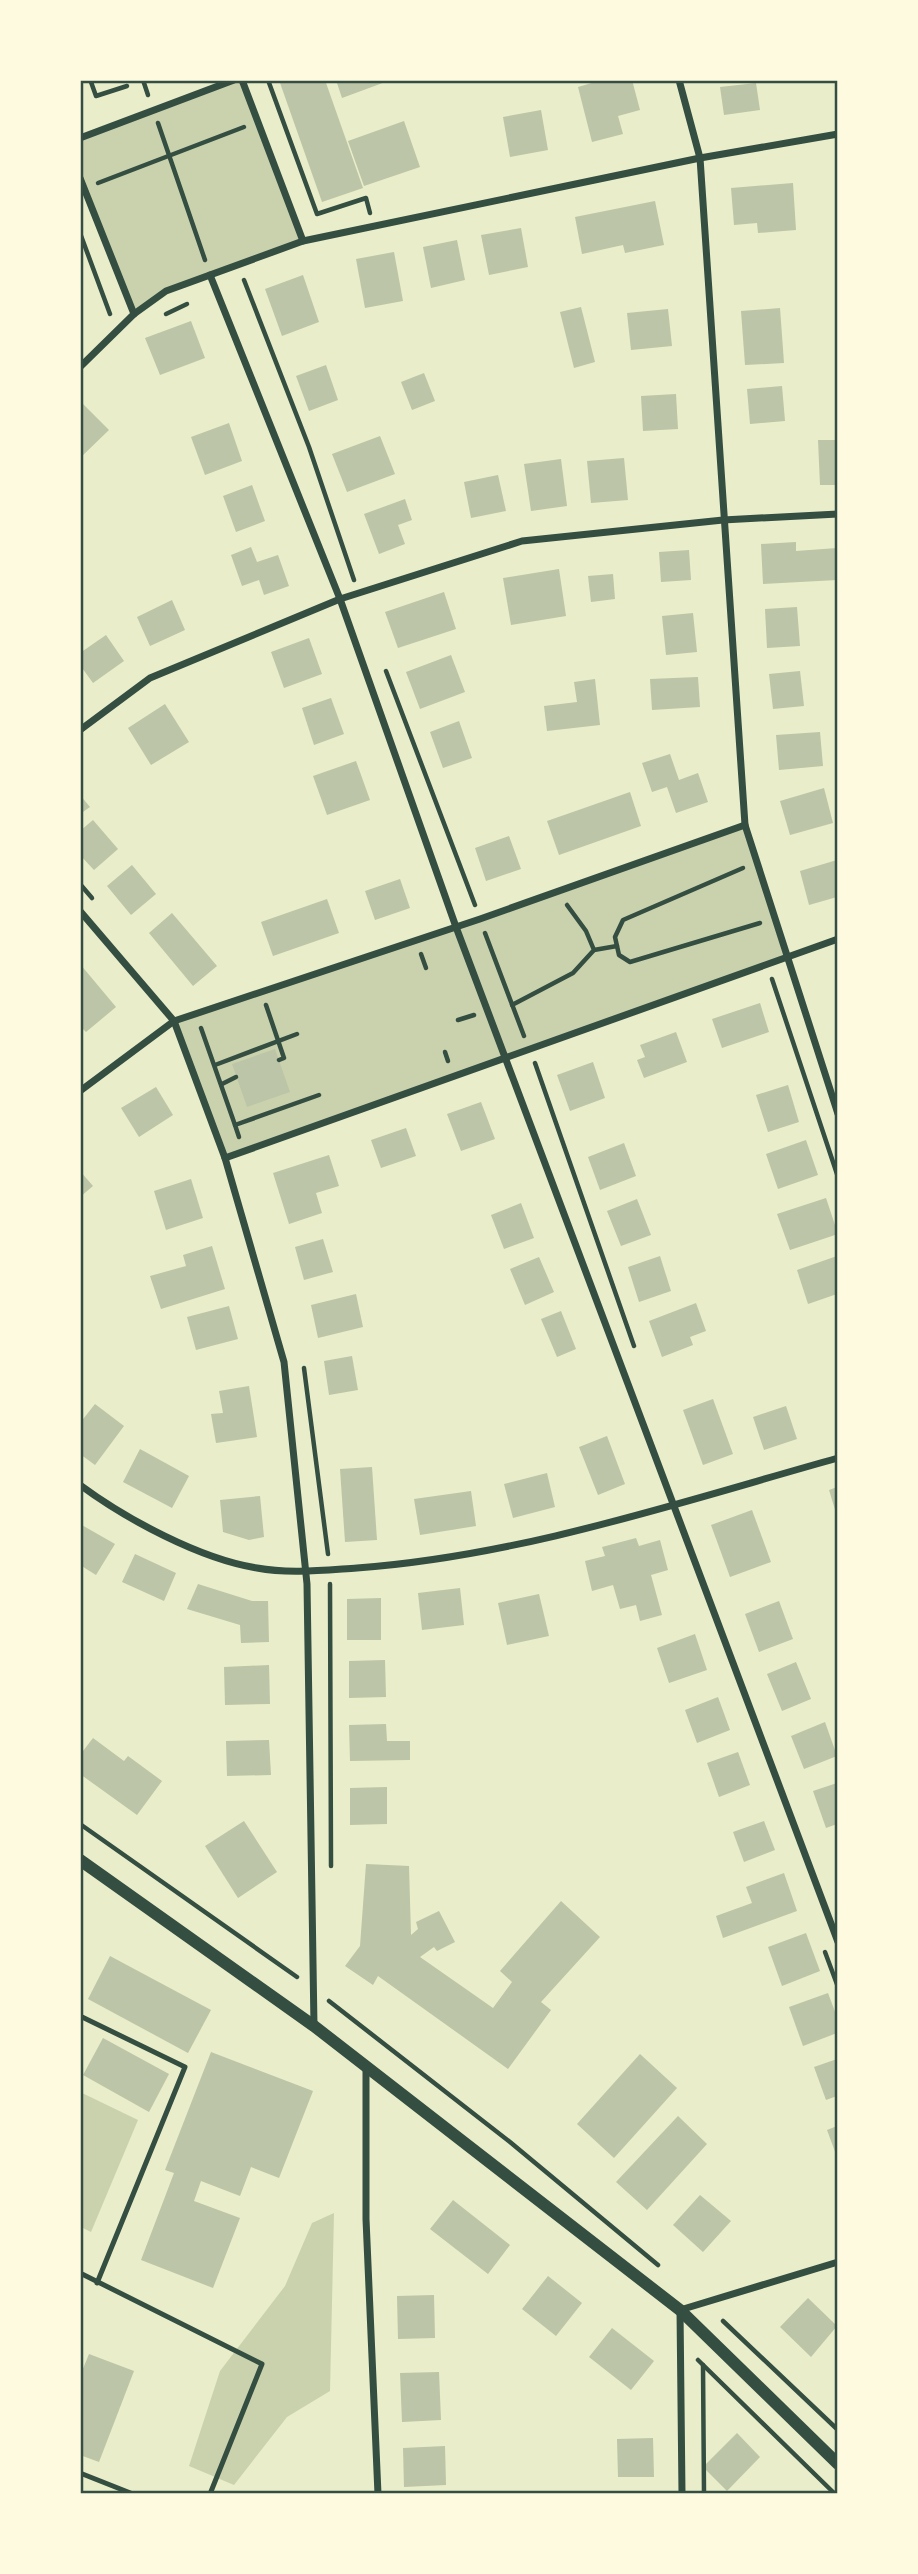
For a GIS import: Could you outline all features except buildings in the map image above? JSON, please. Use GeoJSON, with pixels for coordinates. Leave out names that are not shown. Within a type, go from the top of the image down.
{"type":"FeatureCollection","features":[{"type":"Feature","properties":{"kind":"street"},"geometry":{"type":"LineString","coordinates":[[80,138],[233,80]]}},
{"type":"Feature","properties":{"kind":"street"},"geometry":{"type":"LineString","coordinates":[[242,80],[303,241]]}},
{"type":"Feature","properties":{"kind":"street"},"geometry":{"type":"LineString","coordinates":[[679,80],[700,158],[745,825],[785,957],[838,1114]]}},
{"type":"Feature","properties":{"kind":"street"},"geometry":{"type":"LineString","coordinates":[[80,367],[134,314],[166,291],[303,241],[700,158],[838,134]]}},
{"type":"Feature","properties":{"kind":"street"},"geometry":{"type":"LineString","coordinates":[[80,178],[134,314]]}},
{"type":"Feature","properties":{"kind":"street"},"geometry":{"type":"LineString","coordinates":[[210,275],[340,599],[456,927],[838,1942]]}},
{"type":"Feature","properties":{"kind":"street"},"geometry":{"type":"LineString","coordinates":[[80,730],[150,678],[340,599],[522,541],[723,520],[838,514]]}},
{"type":"Feature","properties":{"kind":"street"},"geometry":{"type":"LineString","coordinates":[[80,1091],[174,1021],[456,927],[745,825]]}},
{"type":"Feature","properties":{"kind":"street"},"geometry":{"type":"LineString","coordinates":[[80,911],[174,1021],[225,1158],[285,1362],[306,1571],[314,2026]]}},
{"type":"Feature","properties":{"kind":"street"},"geometry":{"type":"LineString","coordinates":[[225,1158],[838,939]]}},
{"type":"Feature","properties":{"kind":"street"},"geometry":{"type":"LineString","coordinates":[[80,1485],[108,1506],[196,1549],[257,1568],[306,1571],[415,1563],[546,1538],[838,1458]]}},
{"type":"Feature","properties":{"kind":"street"},"geometry":{"type":"LineString","coordinates":[[80,1860],[314,2026],[680,2310],[838,2464]]}},
{"type":"Feature","properties":{"kind":"street"},"geometry":{"type":"LineString","coordinates":[[366,2066],[366,2219],[378,2494]]}},
{"type":"Feature","properties":{"kind":"street"},"geometry":{"type":"LineString","coordinates":[[680,2310],[838,2262]]}},
{"type":"Feature","properties":{"kind":"street"},"geometry":{"type":"LineString","coordinates":[[680,2310],[682,2494]]}},
{"type":"Feature","properties":{"kind":"lane"},"geometry":{"type":"LineString","coordinates":[[80,2016],[185,2067],[97,2283]]}},
{"type":"Feature","properties":{"kind":"lane"},"geometry":{"type":"LineString","coordinates":[[80,2273],[262,2364],[211,2494]]}},
{"type":"Feature","properties":{"kind":"lane"},"geometry":{"type":"LineString","coordinates":[[80,2473],[133,2494]]}},
{"type":"Feature","properties":{"kind":"path"},"geometry":{"type":"LineString","coordinates":[[96,80],[91,82],[96,96],[127,86]]}},
{"type":"Feature","properties":{"kind":"path"},"geometry":{"type":"LineString","coordinates":[[143,80],[210,275]]}},
{"type":"Feature","properties":{"kind":"path"},"geometry":{"type":"LineString","coordinates":[[268,80],[317,214]]}},
{"type":"Feature","properties":{"kind":"path"},"geometry":{"type":"LineString","coordinates":[[84,188],[258,122]]}},
{"type":"Feature","properties":{"kind":"path"},"geometry":{"type":"LineString","coordinates":[[80,233],[117,331]]}},
{"type":"Feature","properties":{"kind":"path"},"geometry":{"type":"LineString","coordinates":[[161,317],[216,289]]}},
{"type":"Feature","properties":{"kind":"path"},"geometry":{"type":"LineString","coordinates":[[745,867],[623,920],[615,937],[619,955],[630,962],[755,925]]}},
{"type":"Feature","properties":{"kind":"path"},"geometry":{"type":"LineString","coordinates":[[557,891],[586,931],[594,950]]}},
{"type":"Feature","properties":{"kind":"path"},"geometry":{"type":"LineString","coordinates":[[512,1005],[573,973],[594,950],[617,946]]}},
{"type":"Feature","properties":{"kind":"path"},"geometry":{"type":"LineString","coordinates":[[772,979],[838,1177]]}},
{"type":"Feature","properties":{"kind":"path"},"geometry":{"type":"LineString","coordinates":[[261,992],[284,1058],[279,1060]]}},
{"type":"Feature","properties":{"kind":"path"},"geometry":{"type":"LineString","coordinates":[[196,1014],[222,1084],[242,1152]]}},
{"type":"Feature","properties":{"kind":"path"},"geometry":{"type":"LineString","coordinates":[[458,1020],[479,1014]]}},
{"type":"Feature","properties":{"kind":"path"},"geometry":{"type":"LineString","coordinates":[[215,1065],[297,1034]]}},
{"type":"Feature","properties":{"kind":"path"},"geometry":{"type":"LineString","coordinates":[[222,1084],[236,1077]]}},
{"type":"Feature","properties":{"kind":"path"},"geometry":{"type":"LineString","coordinates":[[235,1125],[319,1095]]}},
{"type":"Feature","properties":{"kind":"path"},"geometry":{"type":"LineString","coordinates":[[303,1362],[328,1556]]}},
{"type":"Feature","properties":{"kind":"path"},"geometry":{"type":"LineString","coordinates":[[305,1559],[341,1556]]}},
{"type":"Feature","properties":{"kind":"path"},"geometry":{"type":"LineString","coordinates":[[329,1570],[331,1880]]}},
{"type":"Feature","properties":{"kind":"path"},"geometry":{"type":"LineString","coordinates":[[80,1824],[314,1989],[500,2134],[660,2267]]}},
{"type":"Feature","properties":{"kind":"path"},"geometry":{"type":"LineString","coordinates":[[299,1965],[299,1978]]}},
{"type":"Feature","properties":{"kind":"path"},"geometry":{"type":"LineString","coordinates":[[332,1990],[332,2003]]}},
{"type":"Feature","properties":{"kind":"path"},"geometry":{"type":"LineString","coordinates":[[704,2303],[838,2430]]}},
{"type":"Feature","properties":{"kind":"path"},"geometry":{"type":"LineString","coordinates":[[680,2342],[835,2494]]}},
{"type":"Feature","properties":{"kind":"path"},"geometry":{"type":"LineString","coordinates":[[703,2364],[704,2494]]}},
{"type":"Feature","properties":{"kind":"green space"},"geometry":{"type":"Polygon","coordinates":[[[234,81],[242,81],[303,241],[166,291],[134,314],[81,178],[81,138],[234,81]]]}},
{"type":"Feature","properties":{"kind":"green space"},"geometry":{"type":"Polygon","coordinates":[[[745,825],[785,957],[225,1158],[174,1021],[745,825]]]}},
{"type":"Feature","properties":{"kind":"green space"},"geometry":{"type":"Polygon","coordinates":[[[80,2092],[138,2120],[91,2232],[81,2227],[80,2092]]]}},
{"type":"Feature","properties":{"kind":"green space"},"geometry":{"type":"Polygon","coordinates":[[[334,2213],[330,2391],[287,2417],[234,2485],[189,2466],[220,2371],[285,2286],[312,2223],[334,2213]]]}}]}
